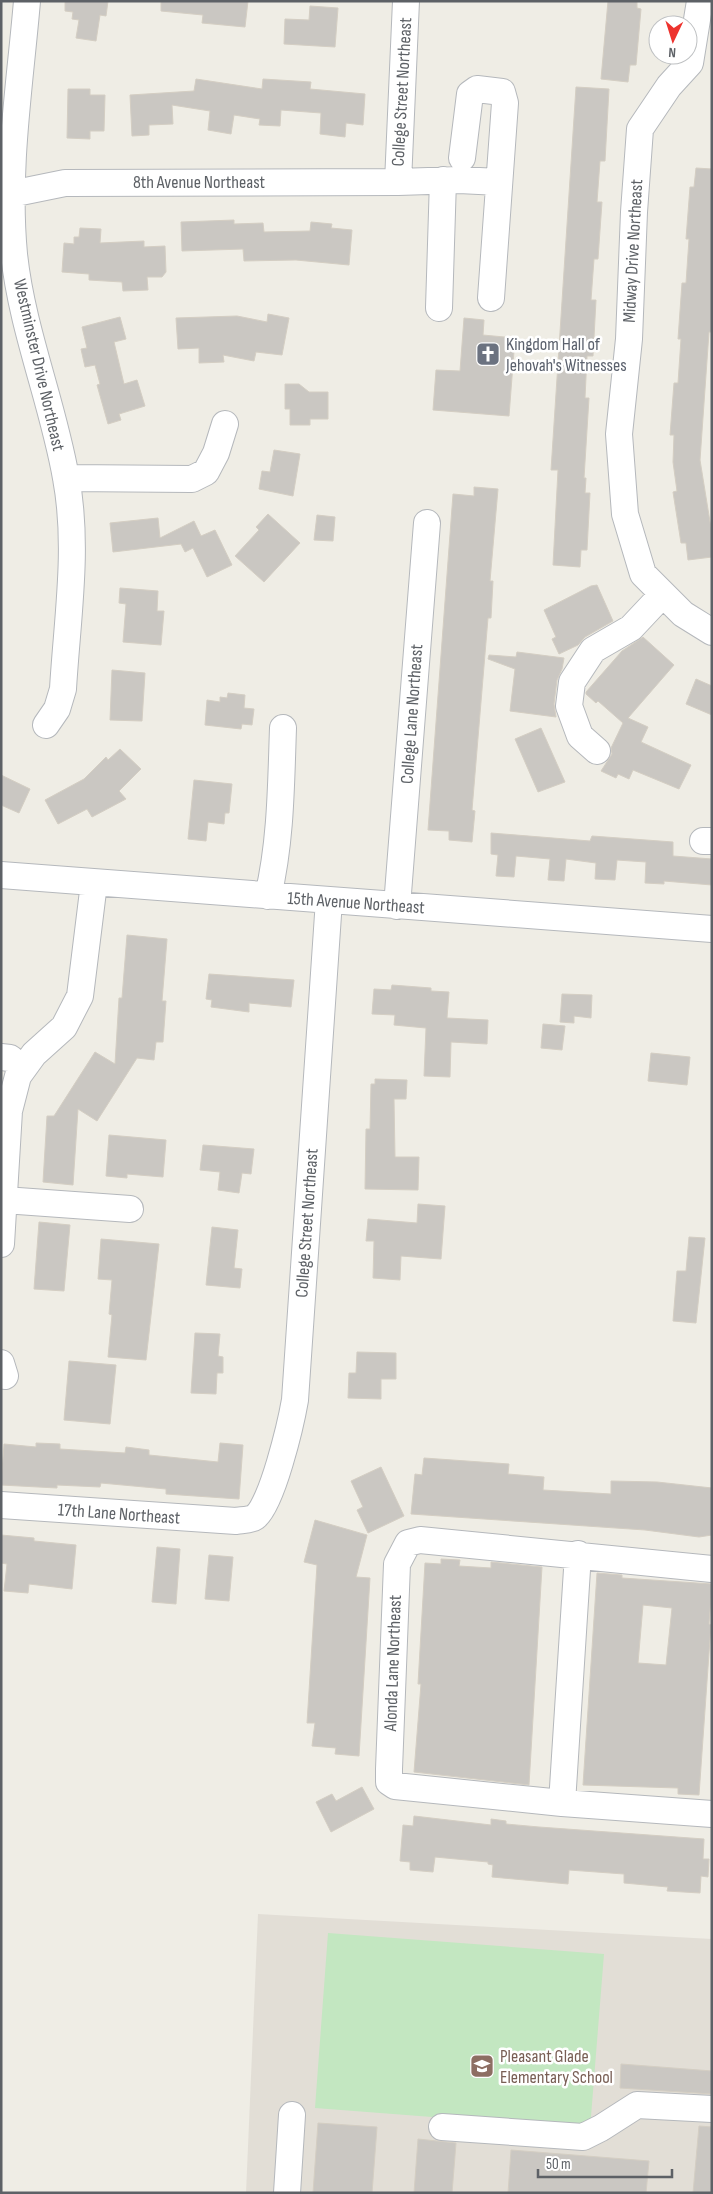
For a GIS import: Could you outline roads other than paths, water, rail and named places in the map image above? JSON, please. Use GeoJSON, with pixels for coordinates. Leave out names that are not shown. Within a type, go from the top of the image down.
{"type":"FeatureCollection","features":[{"type":"Feature","properties":{"kind":"street","name":"Westminster Drive Northeast"},"geometry":{"type":"LineString","coordinates":[[27,1],[6,194],[19,288],[66,478],[72,544],[63,689],[57,709],[46,725]]}},
{"type":"Feature","properties":{"kind":"street","name":"College Street Northeast"},"geometry":{"type":"LineString","coordinates":[[398,182],[406,1]]}},
{"type":"Feature","properties":{"kind":"street","name":"Midway Drive Northeast"},"geometry":{"type":"LineString","coordinates":[[700,1],[690,63],[669,86],[640,129],[634,212],[629,339],[619,434],[625,514],[643,574],[683,614],[712,632]]}},
{"type":"Feature","properties":{"kind":"street"},"geometry":{"type":"LineString","coordinates":[[462,158],[470,94],[477,89],[502,92],[505,102],[492,298]]}},
{"type":"Feature","properties":{"kind":"street","name":"8th Avenue Northeast"},"geometry":{"type":"LineString","coordinates":[[6,194],[65,183],[398,182],[443,180],[499,182]]}},
{"type":"Feature","properties":{"kind":"street"},"geometry":{"type":"LineString","coordinates":[[439,308],[443,180]]}},
{"type":"Feature","properties":{"kind":"street"},"geometry":{"type":"LineString","coordinates":[[66,478],[192,479],[206,472],[216,453],[225,424]]}},
{"type":"Feature","properties":{"kind":"street","name":"College Lane Northeast"},"geometry":{"type":"LineString","coordinates":[[397,906],[427,523]]}},
{"type":"Feature","properties":{"kind":"street"},"geometry":{"type":"LineString","coordinates":[[597,751],[580,736],[569,706],[572,682],[593,650],[630,628],[663,594]]}},
{"type":"Feature","properties":{"kind":"street"},"geometry":{"type":"LineString","coordinates":[[268,896],[273,874],[280,800],[282,728]]}},
{"type":"Feature","properties":{"kind":"street","name":"15th Avenue Northeast"},"geometry":{"type":"LineString","coordinates":[[1,875],[712,929]]}},
{"type":"Feature","properties":{"kind":"street"},"geometry":{"type":"LineString","coordinates":[[1,1244],[9,1110],[18,1076],[12,1063],[34,1054],[64,1027],[80,996],[94,883]]}},
{"type":"Feature","properties":{"kind":"street","name":"College Street Northeast"},"geometry":{"type":"LineString","coordinates":[[236,1521],[254,1518],[266,1505],[291,1425],[295,1400],[329,900]]}},
{"type":"Feature","properties":{"kind":"street"},"geometry":{"type":"LineString","coordinates":[[4,1200],[130,1209]]}},
{"type":"Feature","properties":{"kind":"street","name":"17th Lane Northeast"},"geometry":{"type":"LineString","coordinates":[[1,1505],[236,1521]]}},
{"type":"Feature","properties":{"kind":"street","name":"Alonda Lane Northeast"},"geometry":{"type":"LineString","coordinates":[[712,1569],[578,1554],[420,1540],[408,1543],[397,1564],[389,1782],[394,1786],[562,1803],[712,1814]]}},
{"type":"Feature","properties":{"kind":"street"},"geometry":{"type":"LineString","coordinates":[[562,1803],[578,1554]]}},
{"type":"Feature","properties":{"kind":"street"},"geometry":{"type":"LineString","coordinates":[[442,2128],[583,2137],[637,2105],[712,2109]]}},
{"type":"Feature","properties":{"kind":"street"},"geometry":{"type":"LineString","coordinates":[[287,2193],[292,2115]]}},
{"type":"Feature","properties":{"kind":"place","name":"Kingdom Hall of Jehovah's Witnesses"},"geometry":{"type":"Point","coordinates":[488,354]}},
{"type":"Feature","properties":{"kind":"place","name":"Pleasant Glade Elementary School"},"geometry":{"type":"Point","coordinates":[482,2066]}}]}
